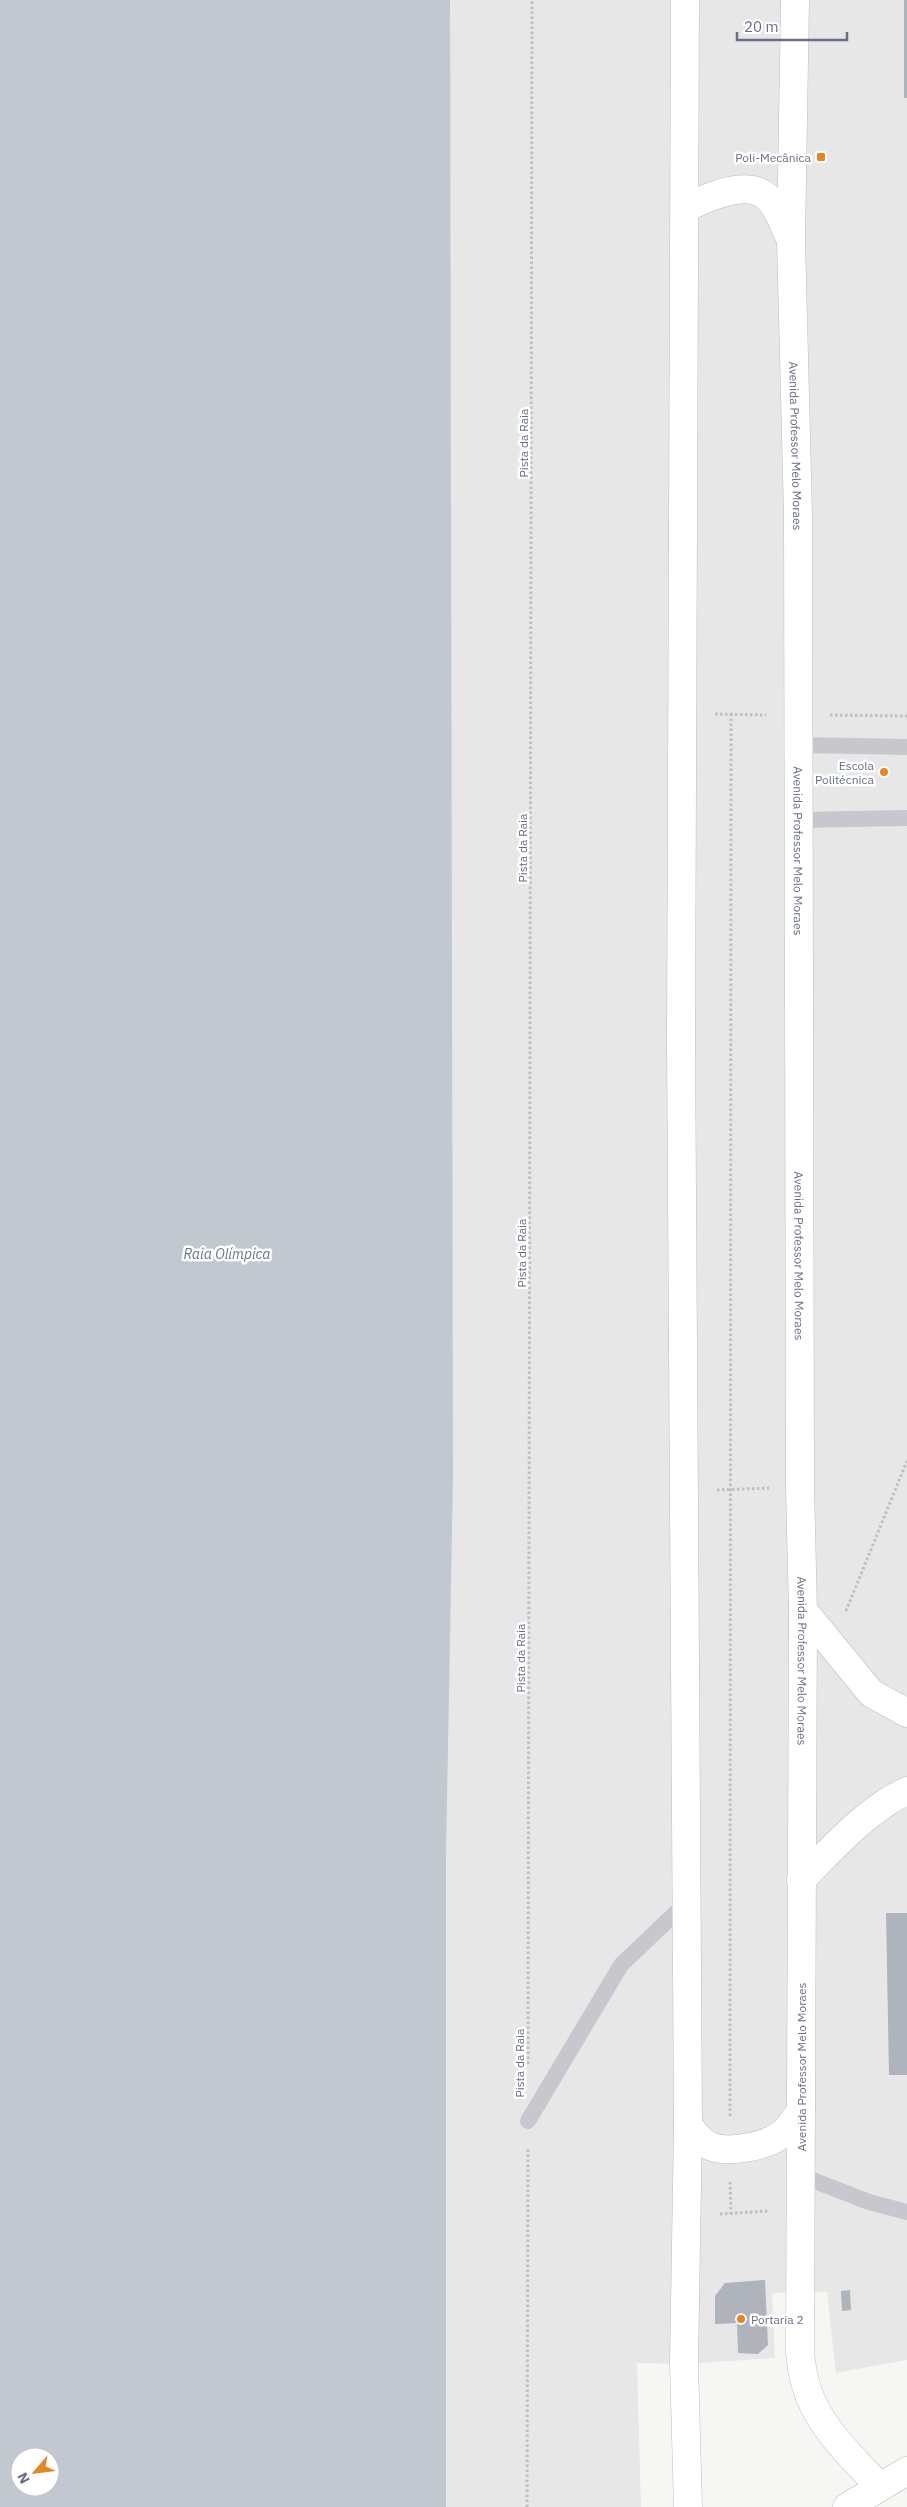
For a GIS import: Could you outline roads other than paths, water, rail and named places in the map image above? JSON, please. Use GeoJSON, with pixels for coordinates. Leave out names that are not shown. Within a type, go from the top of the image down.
{"type":"FeatureCollection","features":[{"type":"Feature","properties":{"kind":"main road"},"geometry":{"type":"LineString","coordinates":[[686,0],[681,1040],[688,2125],[684,2364],[688,2507]]}},
{"type":"Feature","properties":{"kind":"main road","name":"Avenida Professor Melo Moraes"},"geometry":{"type":"LineString","coordinates":[[795,0],[791,240],[798,514],[800,1487],[803,1610],[800,2352],[805,2383],[814,2408],[833,2435],[880,2487]]}},
{"type":"Feature","properties":{"kind":"main road"},"geometry":{"type":"LineString","coordinates":[[686,208],[710,195],[752,189],[764,194],[776,209],[791,240]]}},
{"type":"Feature","properties":{"kind":"main road"},"geometry":{"type":"LineString","coordinates":[[803,1610],[871,1694],[907,1713]]}},
{"type":"Feature","properties":{"kind":"main road"},"geometry":{"type":"LineString","coordinates":[[801,1880],[843,1838],[869,1816],[907,1791]]}},
{"type":"Feature","properties":{"kind":"main road"},"geometry":{"type":"LineString","coordinates":[[688,2125],[698,2139],[710,2146],[730,2151],[762,2143],[783,2133],[801,2110]]}},
{"type":"Feature","properties":{"kind":"main road"},"geometry":{"type":"LineString","coordinates":[[847,2507],[907,2471]]}},
{"type":"Feature","properties":{"kind":"lane"},"geometry":{"type":"LineString","coordinates":[[799,745],[907,747]]}},
{"type":"Feature","properties":{"kind":"lane"},"geometry":{"type":"LineString","coordinates":[[799,820],[907,818]]}},
{"type":"Feature","properties":{"kind":"lane"},"geometry":{"type":"LineString","coordinates":[[528,2121],[621,1965],[687,1902]]}},
{"type":"Feature","properties":{"kind":"lane"},"geometry":{"type":"LineString","coordinates":[[802,2176],[869,2202],[907,2212]]}},
{"type":"Feature","properties":{"kind":"water","name":"Raia Olímpica"},"geometry":{"type":"Polygon","coordinates":[[[0,0],[450,0],[453,1475],[446,1855],[446,2507],[0,2507],[0,0]]]}},
{"type":"Feature","properties":{"kind":"place","name":"Poli-Mecânica"},"geometry":{"type":"Point","coordinates":[821,157]}},
{"type":"Feature","properties":{"kind":"place","name":"Escola Politécnica"},"geometry":{"type":"Point","coordinates":[884,772]}},
{"type":"Feature","properties":{"kind":"place","name":"Portaria 2"},"geometry":{"type":"Point","coordinates":[741,2319]}}]}
